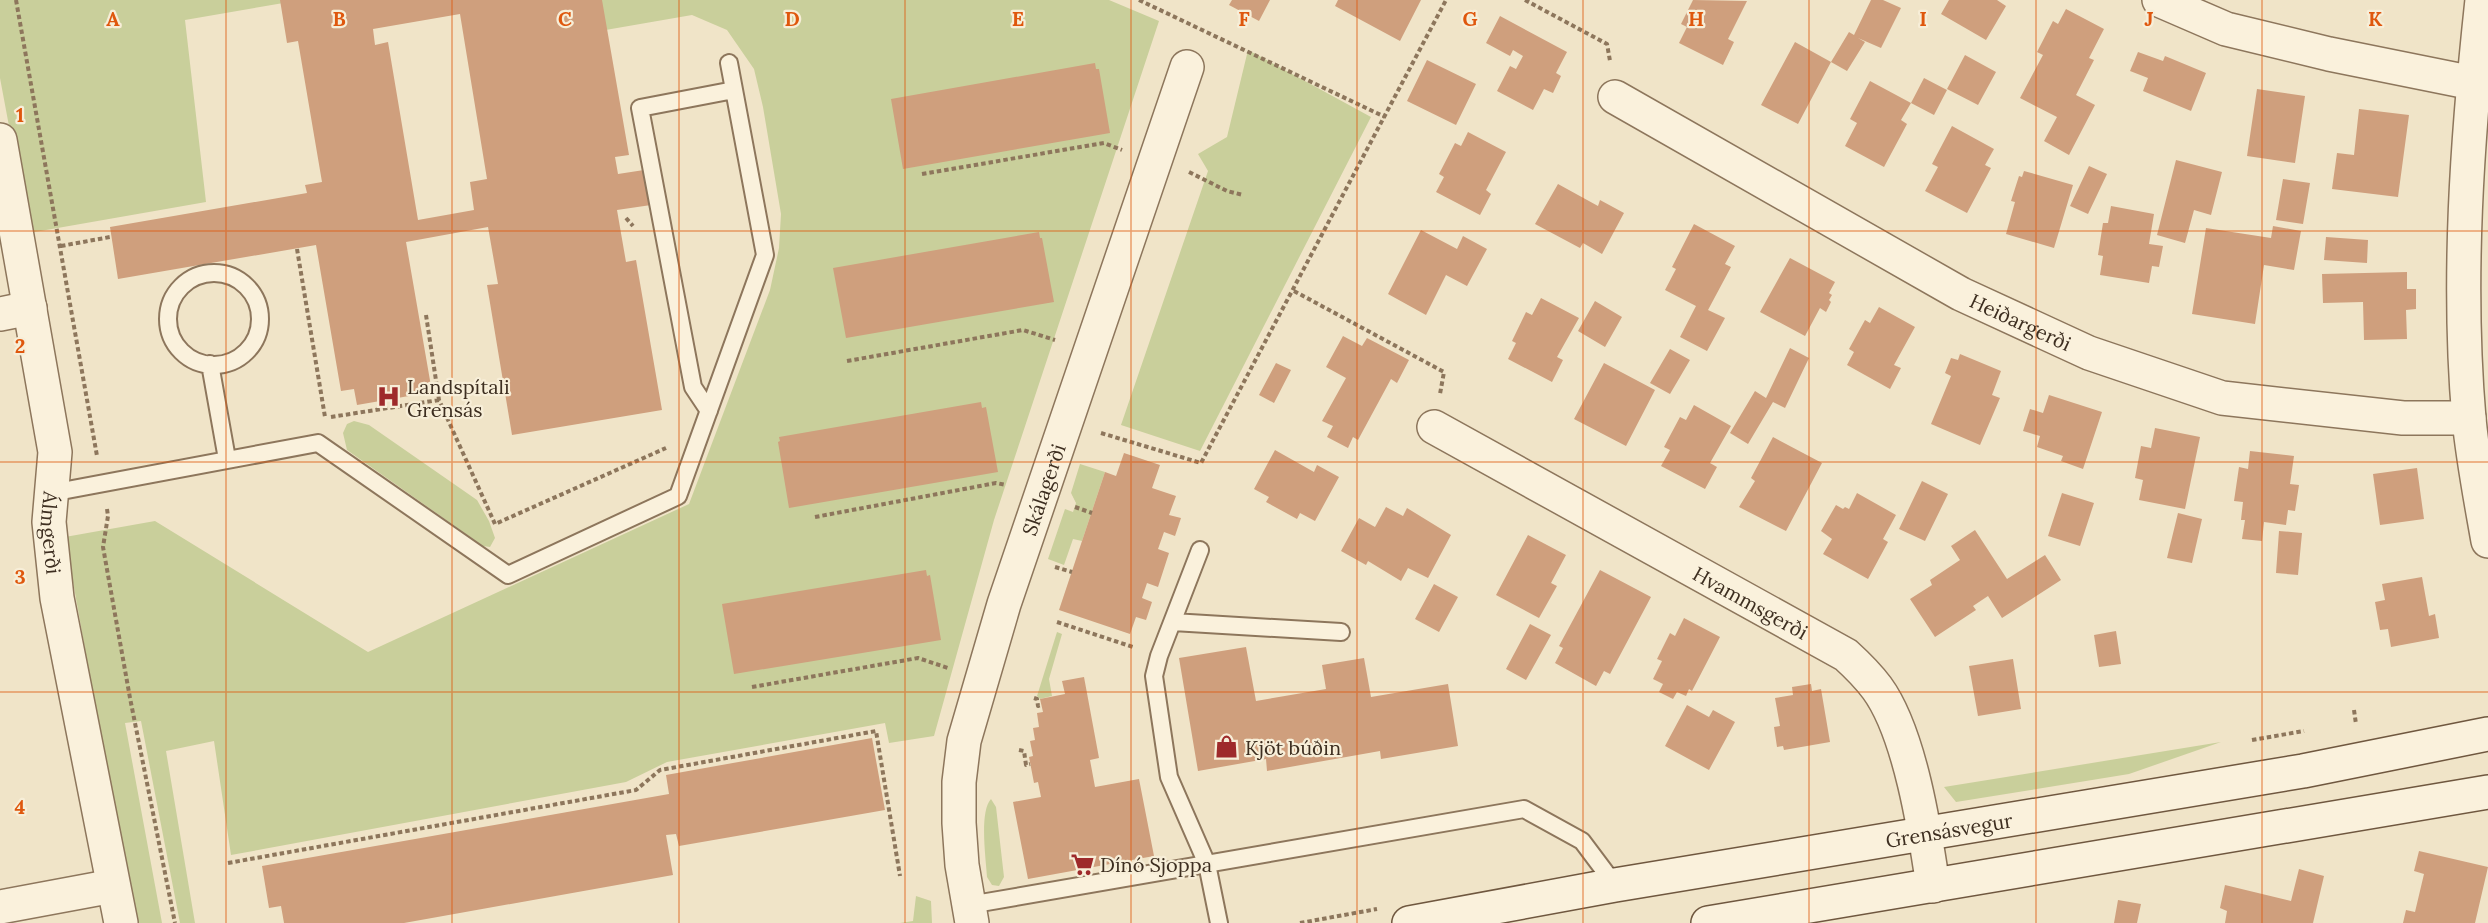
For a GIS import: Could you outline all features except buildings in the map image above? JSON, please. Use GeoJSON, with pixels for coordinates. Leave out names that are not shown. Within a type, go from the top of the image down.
{"type":"FeatureCollection","features":[{"type":"Feature","properties":{"kind":"street"},"geometry":{"type":"LineString","coordinates":[[2159,0],[2226,29],[2329,54],[2473,83]]}},
{"type":"Feature","properties":{"kind":"street"},"geometry":{"type":"LineString","coordinates":[[2482,0],[2483,38],[2473,83],[2476,243],[2469,418],[2480,448],[2488,541]]}},
{"type":"Feature","properties":{"kind":"street","name":"Skálagerði"},"geometry":{"type":"LineString","coordinates":[[970,914],[962,865],[959,824],[959,782],[964,741],[1001,615],[1187,67]]}},
{"type":"Feature","properties":{"kind":"street","name":"Heiðargerði"},"geometry":{"type":"LineString","coordinates":[[1615,97],[1961,294],[2089,353],[2222,398],[2403,418],[2469,418]]}},
{"type":"Feature","properties":{"kind":"street","name":"Álmgerði"},"geometry":{"type":"LineString","coordinates":[[0,140],[15,311],[55,452],[49,522],[57,598],[121,923]]}},
{"type":"Feature","properties":{"kind":"street","name":"Hvammsgerði"},"geometry":{"type":"LineString","coordinates":[[1434,427],[1846,655],[1878,690],[1890,713],[1911,777],[1925,832],[1934,886]]}},
{"type":"Feature","properties":{"kind":"street","name":"Grensásvegur"},"geometry":{"type":"LineString","coordinates":[[1409,923],[1925,832],[2303,771],[2488,734]]}},
{"type":"Feature","properties":{"kind":"street"},"geometry":{"type":"LineString","coordinates":[[1708,923],[2488,792]]}},
{"type":"Feature","properties":{"kind":"street"},"geometry":{"type":"LineString","coordinates":[[0,907],[113,886]]}},
{"type":"Feature","properties":{"kind":"lane"},"geometry":{"type":"LineString","coordinates":[[51,493],[318,443],[508,575],[678,496],[765,255],[729,63]]}},
{"type":"Feature","properties":{"kind":"lane"},"geometry":{"type":"LineString","coordinates":[[709,411],[693,387],[640,108],[734,90]]}},
{"type":"Feature","properties":{"kind":"lane"},"geometry":{"type":"LineString","coordinates":[[212,273],[228,275],[242,283],[252,294],[259,309],[260,325],[255,340],[245,353],[231,362],[216,366],[210,364],[200,363],[186,356],[175,344],[169,329],[168,313],[173,298],[182,285],[196,277],[212,273]]}},
{"type":"Feature","properties":{"kind":"lane"},"geometry":{"type":"LineString","coordinates":[[210,364],[227,459]]}},
{"type":"Feature","properties":{"kind":"lane"},"geometry":{"type":"LineString","coordinates":[[1200,550],[1159,656],[1154,676],[1169,777],[1207,864],[1219,923]]}},
{"type":"Feature","properties":{"kind":"lane"},"geometry":{"type":"LineString","coordinates":[[1173,622],[1341,632]]}},
{"type":"Feature","properties":{"kind":"lane"},"geometry":{"type":"LineString","coordinates":[[970,914],[1207,864],[1524,809],[1582,840],[1615,885]]}},
{"type":"Feature","properties":{"kind":"path"},"geometry":{"type":"LineString","coordinates":[[16,0],[62,246],[99,465]]}},
{"type":"Feature","properties":{"kind":"path"},"geometry":{"type":"LineString","coordinates":[[1139,0],[1385,117]]}},
{"type":"Feature","properties":{"kind":"path"},"geometry":{"type":"LineString","coordinates":[[1120,439],[1201,463],[1446,0]]}},
{"type":"Feature","properties":{"kind":"path"},"geometry":{"type":"LineString","coordinates":[[1525,0],[1607,44],[1615,97]]}},
{"type":"Feature","properties":{"kind":"path"},"geometry":{"type":"LineString","coordinates":[[922,174],[1104,143],[1156,162]]}},
{"type":"Feature","properties":{"kind":"path"},"geometry":{"type":"LineString","coordinates":[[1197,175],[1227,191],[1243,195]]}},
{"type":"Feature","properties":{"kind":"path"},"geometry":{"type":"LineString","coordinates":[[626,218],[639,233]]}},
{"type":"Feature","properties":{"kind":"path"},"geometry":{"type":"LineString","coordinates":[[62,246],[110,237]]}},
{"type":"Feature","properties":{"kind":"path"},"geometry":{"type":"LineString","coordinates":[[297,249],[325,418],[439,400]]}},
{"type":"Feature","properties":{"kind":"path"},"geometry":{"type":"LineString","coordinates":[[1294,291],[1444,372],[1434,427]]}},
{"type":"Feature","properties":{"kind":"path"},"geometry":{"type":"LineString","coordinates":[[426,315],[439,400],[495,524],[666,447],[670,438]]}},
{"type":"Feature","properties":{"kind":"path"},"geometry":{"type":"LineString","coordinates":[[847,361],[1023,330],[1090,351]]}},
{"type":"Feature","properties":{"kind":"path"},"geometry":{"type":"LineString","coordinates":[[815,517],[996,483],[1014,488]]}},
{"type":"Feature","properties":{"kind":"path"},"geometry":{"type":"LineString","coordinates":[[106,505],[108,516],[103,547],[130,698],[175,923]]}},
{"type":"Feature","properties":{"kind":"path"},"geometry":{"type":"LineString","coordinates":[[1057,622],[1104,638]]}},
{"type":"Feature","properties":{"kind":"path"},"geometry":{"type":"LineString","coordinates":[[752,687],[918,658],[941,665]]}},
{"type":"Feature","properties":{"kind":"path"},"geometry":{"type":"LineString","coordinates":[[1034,698],[1037,699],[1038,706],[1041,705]]}},
{"type":"Feature","properties":{"kind":"path"},"geometry":{"type":"LineString","coordinates":[[228,863],[636,790],[660,770],[876,731],[900,876]]}},
{"type":"Feature","properties":{"kind":"path"},"geometry":{"type":"LineString","coordinates":[[1018,750],[1024,751],[1026,765],[1030,764]]}},
{"type":"Feature","properties":{"kind":"green space"},"geometry":{"type":"Polygon","coordinates":[[[0,0],[301,0],[185,20],[206,202],[29,233],[0,78],[0,0]]]}},
{"type":"Feature","properties":{"kind":"green space"},"geometry":{"type":"Polygon","coordinates":[[[497,0],[1109,0],[1159,21],[994,520],[934,736],[889,743],[885,723],[667,762],[626,782],[231,855],[214,741],[166,751],[195,923],[180,923],[141,721],[125,723],[162,923],[134,923],[65,537],[155,521],[368,652],[689,504],[770,290],[779,248],[781,214],[763,107],[754,69],[727,30],[692,15],[519,45],[497,0]]]}},
{"type":"Feature","properties":{"kind":"green space"},"geometry":{"type":"Polygon","coordinates":[[[1248,50],[1371,117],[1200,451],[1121,425],[1208,171],[1198,154],[1227,137],[1248,50]]]}},
{"type":"Feature","properties":{"kind":"green space"},"geometry":{"type":"Polygon","coordinates":[[[354,421],[369,425],[477,500],[489,521],[495,538],[490,547],[483,546],[347,450],[343,433],[347,424],[354,421]]]}},
{"type":"Feature","properties":{"kind":"green space"},"geometry":{"type":"Polygon","coordinates":[[[1080,464],[1105,472],[1082,541],[1073,539],[1064,565],[1048,559],[1065,509],[1073,512],[1076,503],[1071,493],[1080,464]]]}},
{"type":"Feature","properties":{"kind":"green space"},"geometry":{"type":"Polygon","coordinates":[[[1057,632],[1062,634],[1049,679],[1052,696],[1040,699],[1037,696],[1057,632]]]}},
{"type":"Feature","properties":{"kind":"green space"},"geometry":{"type":"Polygon","coordinates":[[[2221,742],[2129,774],[1956,802],[1944,787],[2221,742]]]}},
{"type":"Feature","properties":{"kind":"green space"},"geometry":{"type":"Polygon","coordinates":[[[991,799],[996,807],[1004,877],[999,886],[992,885],[987,877],[984,825],[987,805],[991,799]]]}},
{"type":"Feature","properties":{"kind":"green space"},"geometry":{"type":"Polygon","coordinates":[[[916,896],[931,901],[932,923],[900,923],[913,921],[916,896]]]}},
{"type":"Feature","properties":{"kind":"place","name":"Landspítali Grensás"},"geometry":{"type":"Point","coordinates":[389,397]}},
{"type":"Feature","properties":{"kind":"place","name":"Kjöt búðin"},"geometry":{"type":"Point","coordinates":[1227,747]}},
{"type":"Feature","properties":{"kind":"place","name":"Dínó Sjoppa"},"geometry":{"type":"Point","coordinates":[1082,864]}}]}
